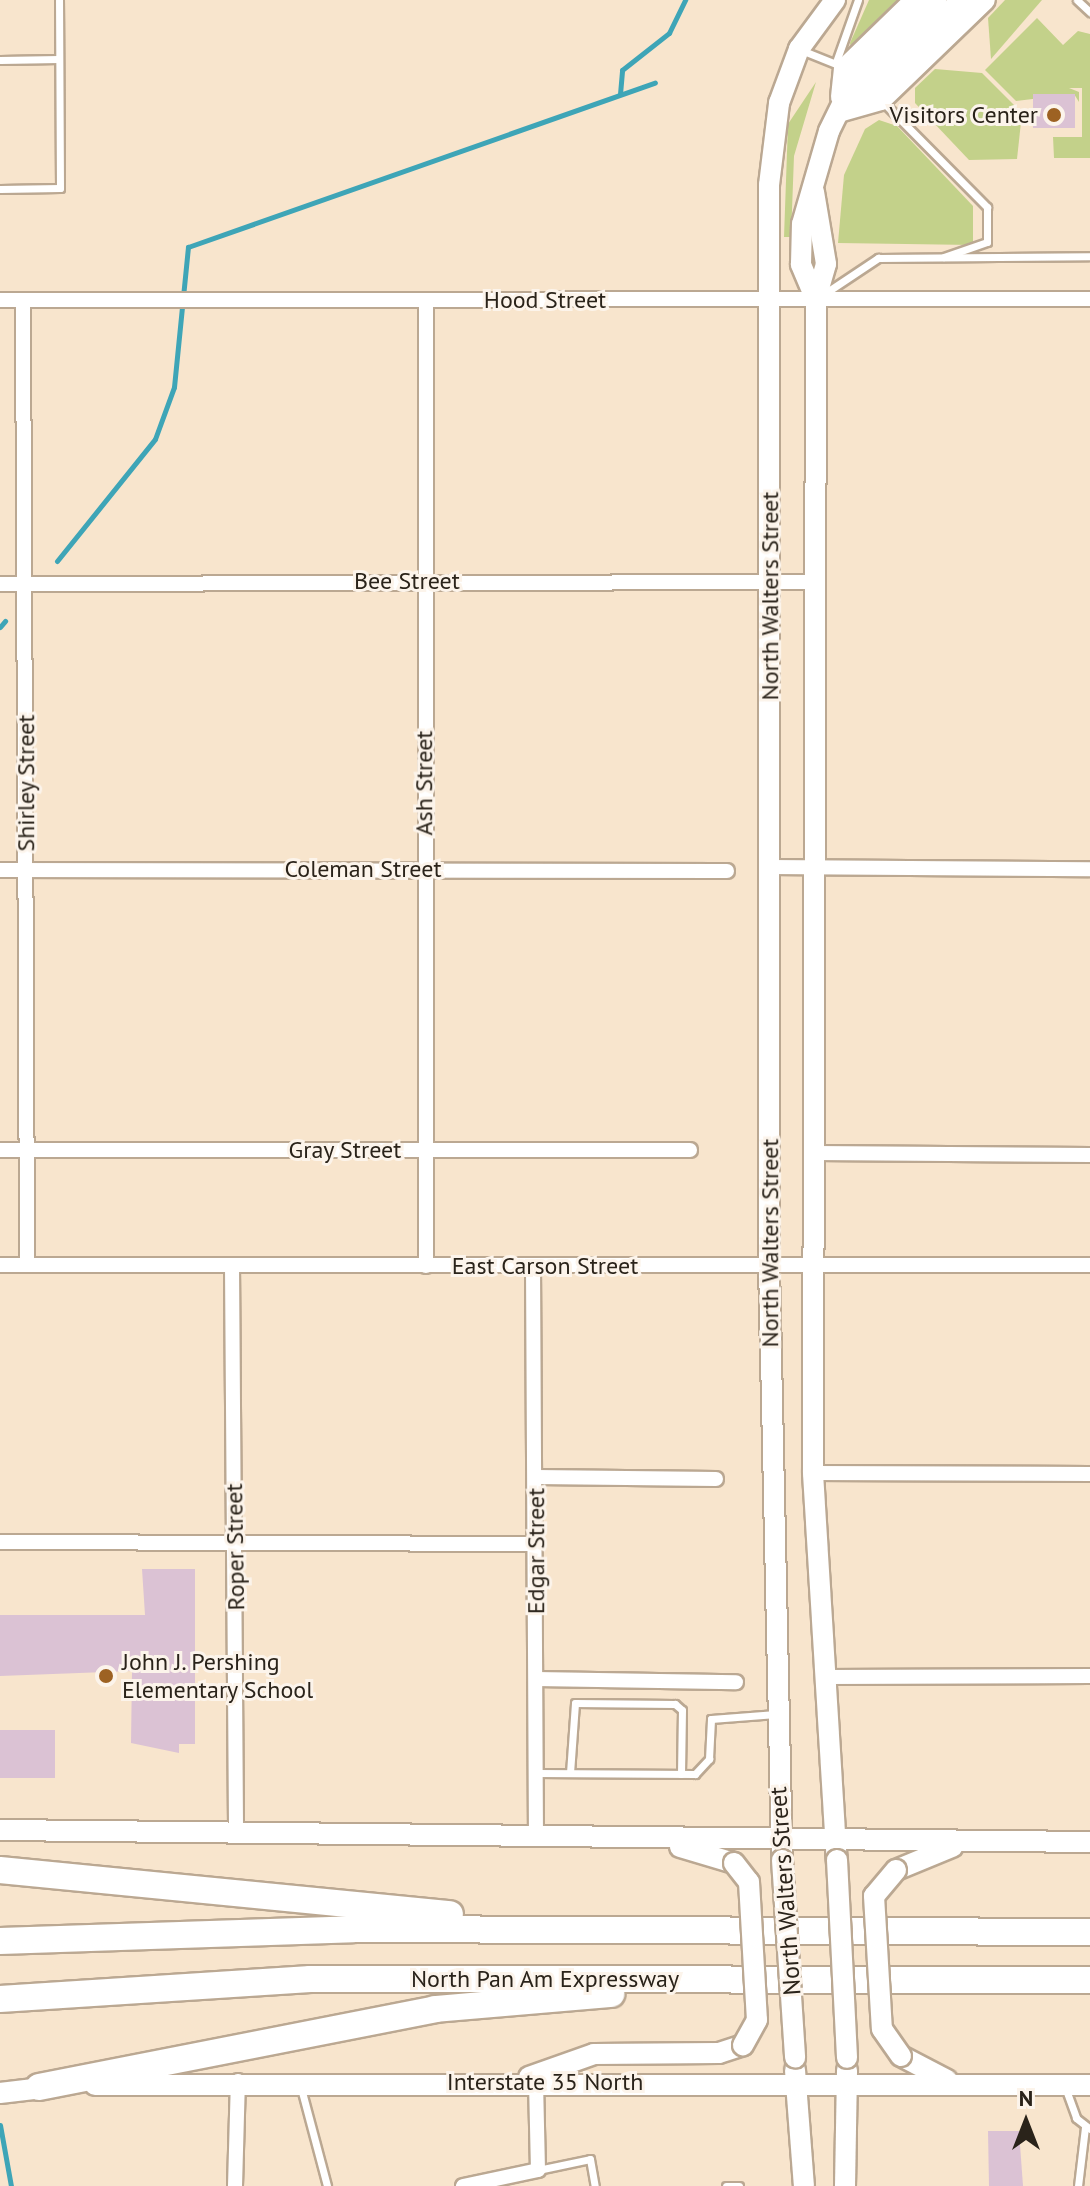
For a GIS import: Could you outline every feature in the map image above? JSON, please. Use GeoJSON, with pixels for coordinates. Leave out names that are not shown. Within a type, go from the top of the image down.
{"type":"FeatureCollection","features":[{"type":"Feature","properties":{"kind":"highway"},"geometry":{"type":"LineString","coordinates":[[0,1870],[389,1909],[741,1933]]}},
{"type":"Feature","properties":{"kind":"highway","name":"North Pan Am Expressway"},"geometry":{"type":"LineString","coordinates":[[0,1941],[353,1929],[741,1933],[1090,1932]]}},
{"type":"Feature","properties":{"kind":"highway","name":"North Pan Am Expressway"},"geometry":{"type":"LineString","coordinates":[[0,1999],[310,1979],[1090,1980]]}},
{"type":"Feature","properties":{"kind":"highway"},"geometry":{"type":"LineString","coordinates":[[39,2087],[435,2009],[736,1980]]}},
{"type":"Feature","properties":{"kind":"main road"},"geometry":{"type":"LineString","coordinates":[[799,49],[835,0]]}},
{"type":"Feature","properties":{"kind":"main road"},"geometry":{"type":"LineString","coordinates":[[816,300],[801,264],[802,224],[839,112],[857,80],[915,0]]}},
{"type":"Feature","properties":{"kind":"main road"},"geometry":{"type":"LineString","coordinates":[[839,112],[857,80],[937,0]]}},
{"type":"Feature","properties":{"kind":"main road"},"geometry":{"type":"LineString","coordinates":[[857,80],[962,0]]}},
{"type":"Feature","properties":{"kind":"main road"},"geometry":{"type":"LineString","coordinates":[[857,80],[985,0]]}},
{"type":"Feature","properties":{"kind":"main road","name":"North Walters Street"},"geometry":{"type":"LineString","coordinates":[[799,49],[772,142],[769,1266],[776,1714],[795,2083],[804,2186]]}},
{"type":"Feature","properties":{"kind":"main road","name":"North Walters Street"},"geometry":{"type":"LineString","coordinates":[[816,300],[813,1473],[847,2058],[845,2186]]}},
{"type":"Feature","properties":{"kind":"main road"},"geometry":{"type":"LineString","coordinates":[[0,1830],[236,1828],[536,1837],[781,1839],[836,1850],[968,1842],[1090,1842]]}},
{"type":"Feature","properties":{"kind":"main road"},"geometry":{"type":"LineString","coordinates":[[514,2082],[594,2054],[719,2053],[743,2045],[757,2020],[749,1882],[734,1863],[635,1838]]}},
{"type":"Feature","properties":{"kind":"main road"},"geometry":{"type":"LineString","coordinates":[[954,2083],[901,2056],[882,2029],[874,1896],[896,1870],[968,1842]]}},
{"type":"Feature","properties":{"kind":"main road","name":"Interstate 35 North"},"geometry":{"type":"LineString","coordinates":[[0,2093],[39,2087],[238,2081],[1090,2085]]}},
{"type":"Feature","properties":{"kind":"street","name":"Hood Street"},"geometry":{"type":"LineString","coordinates":[[0,300],[1090,299]]}},
{"type":"Feature","properties":{"kind":"street","name":"Shirley Street"},"geometry":{"type":"LineString","coordinates":[[23,300],[27,1265]]}},
{"type":"Feature","properties":{"kind":"street","name":"Ash Street"},"geometry":{"type":"LineString","coordinates":[[426,300],[426,1266]]}},
{"type":"Feature","properties":{"kind":"street","name":"Bee Street"},"geometry":{"type":"LineString","coordinates":[[0,584],[815,582]]}},
{"type":"Feature","properties":{"kind":"street"},"geometry":{"type":"LineString","coordinates":[[769,867],[1090,869]]}},
{"type":"Feature","properties":{"kind":"street","name":"Coleman Street"},"geometry":{"type":"LineString","coordinates":[[0,870],[727,871]]}},
{"type":"Feature","properties":{"kind":"street","name":"Gray Street"},"geometry":{"type":"LineString","coordinates":[[0,1150],[690,1150]]}},
{"type":"Feature","properties":{"kind":"street"},"geometry":{"type":"LineString","coordinates":[[815,1153],[1090,1155]]}},
{"type":"Feature","properties":{"kind":"street","name":"East Carson Street"},"geometry":{"type":"LineString","coordinates":[[0,1265],[1090,1265]]}},
{"type":"Feature","properties":{"kind":"street","name":"Roper Street"},"geometry":{"type":"LineString","coordinates":[[232,1266],[236,1828]]}},
{"type":"Feature","properties":{"kind":"street","name":"Edgar Street"},"geometry":{"type":"LineString","coordinates":[[533,1266],[536,1837]]}},
{"type":"Feature","properties":{"kind":"street"},"geometry":{"type":"LineString","coordinates":[[813,1473],[1090,1474]]}},
{"type":"Feature","properties":{"kind":"street"},"geometry":{"type":"LineString","coordinates":[[536,1477],[716,1479]]}},
{"type":"Feature","properties":{"kind":"street"},"geometry":{"type":"LineString","coordinates":[[0,1542],[536,1544]]}},
{"type":"Feature","properties":{"kind":"street"},"geometry":{"type":"LineString","coordinates":[[827,1677],[1090,1676]]}},
{"type":"Feature","properties":{"kind":"street"},"geometry":{"type":"LineString","coordinates":[[536,1679],[736,1682]]}},
{"type":"Feature","properties":{"kind":"street"},"geometry":{"type":"LineString","coordinates":[[235,2186],[238,2081]]}},
{"type":"Feature","properties":{"kind":"street"},"geometry":{"type":"LineString","coordinates":[[463,2186],[538,2170],[536,2082]]}},
{"type":"Feature","properties":{"kind":"lane"},"geometry":{"type":"LineString","coordinates":[[0,189],[60,188],[59,0]]}},
{"type":"Feature","properties":{"kind":"lane"},"geometry":{"type":"LineString","coordinates":[[857,80],[858,0]]}},
{"type":"Feature","properties":{"kind":"lane"},"geometry":{"type":"LineString","coordinates":[[1077,0],[1090,12]]}},
{"type":"Feature","properties":{"kind":"lane"},"geometry":{"type":"LineString","coordinates":[[799,49],[857,80],[979,192],[987,207],[987,242],[944,257]]}},
{"type":"Feature","properties":{"kind":"lane"},"geometry":{"type":"LineString","coordinates":[[0,60],[59,59]]}},
{"type":"Feature","properties":{"kind":"lane"},"geometry":{"type":"LineString","coordinates":[[816,300],[878,258],[1090,256]]}},
{"type":"Feature","properties":{"kind":"lane"},"geometry":{"type":"LineString","coordinates":[[570,1773],[570,1712],[575,1703],[589,1703],[675,1704],[682,1710],[681,1774]]}},
{"type":"Feature","properties":{"kind":"lane"},"geometry":{"type":"LineString","coordinates":[[537,1773],[681,1774],[704,1769],[711,1719],[776,1714]]}},
{"type":"Feature","properties":{"kind":"lane"},"geometry":{"type":"LineString","coordinates":[[299,2082],[327,2186]]}},
{"type":"Feature","properties":{"kind":"lane"},"geometry":{"type":"LineString","coordinates":[[1064,2085],[1087,2128],[1078,2186]]}},
{"type":"Feature","properties":{"kind":"lane"},"geometry":{"type":"LineString","coordinates":[[538,2170],[590,2159],[595,2186]]}},
{"type":"Feature","properties":{"kind":"lane"},"geometry":{"type":"LineString","coordinates":[[726,2186],[739,2186]]}},
{"type":"Feature","properties":{"kind":"green space"},"geometry":{"type":"Polygon","coordinates":[[[869,0],[907,0],[851,47],[850,43],[869,0]]]}},
{"type":"Feature","properties":{"kind":"green space"},"geometry":{"type":"Polygon","coordinates":[[[1005,0],[1042,0],[991,59],[988,18],[1005,0]]]}},
{"type":"Feature","properties":{"kind":"green space"},"geometry":{"type":"Polygon","coordinates":[[[1037,18],[1063,45],[1078,31],[1090,34],[1090,158],[1054,158],[1053,137],[1082,137],[1082,88],[1069,88],[1079,92],[1079,102],[1074,94],[1016,101],[985,70],[1037,18]]]}},
{"type":"Feature","properties":{"kind":"green space"},"geometry":{"type":"Polygon","coordinates":[[[935,69],[982,73],[1022,113],[1017,159],[969,160],[915,103],[915,88],[935,69]]]}},
{"type":"Feature","properties":{"kind":"green space"},"geometry":{"type":"Polygon","coordinates":[[[816,82],[794,156],[791,237],[784,237],[788,124],[816,82]]]}},
{"type":"Feature","properties":{"kind":"green space"},"geometry":{"type":"Polygon","coordinates":[[[879,120],[897,126],[973,206],[973,245],[838,243],[844,175],[865,129],[879,120]]]}},
{"type":"Feature","properties":{"kind":"building","name":"Visitors Center"},"geometry":{"type":"Polygon","coordinates":[[[1033,94],[1075,94],[1075,128],[1033,128],[1033,94]]]}},
{"type":"Feature","properties":{"kind":"building"},"geometry":{"type":"Polygon","coordinates":[[[142,1569],[195,1569],[195,1744],[179,1744],[179,1753],[131,1743],[132,1671],[0,1676],[0,1615],[145,1615],[142,1569]]]}},
{"type":"Feature","properties":{"kind":"building"},"geometry":{"type":"Polygon","coordinates":[[[0,1730],[55,1730],[55,1778],[0,1778],[0,1730]]]}},
{"type":"Feature","properties":{"kind":"building"},"geometry":{"type":"Polygon","coordinates":[[[988,2131],[1019,2131],[1023,2186],[989,2186],[988,2131]]]}},
{"type":"Feature","properties":{"kind":"waterway"},"geometry":{"type":"LineString","coordinates":[[620,94],[622,70],[669,33],[685,0]]}},
{"type":"Feature","properties":{"kind":"waterway"},"geometry":{"type":"LineString","coordinates":[[57,561],[155,439],[174,387],[188,247],[655,83]]}},
{"type":"Feature","properties":{"kind":"waterway"},"geometry":{"type":"LineString","coordinates":[[0,627],[5,621]]}},
{"type":"Feature","properties":{"kind":"waterway"},"geometry":{"type":"LineString","coordinates":[[0,2125],[11,2186]]}},
{"type":"Feature","properties":{"kind":"place","name":"Visitors Center"},"geometry":{"type":"Point","coordinates":[1054,115]}},
{"type":"Feature","properties":{"kind":"place","name":"John J. Pershing Elementary School"},"geometry":{"type":"Point","coordinates":[106,1676]}}]}
